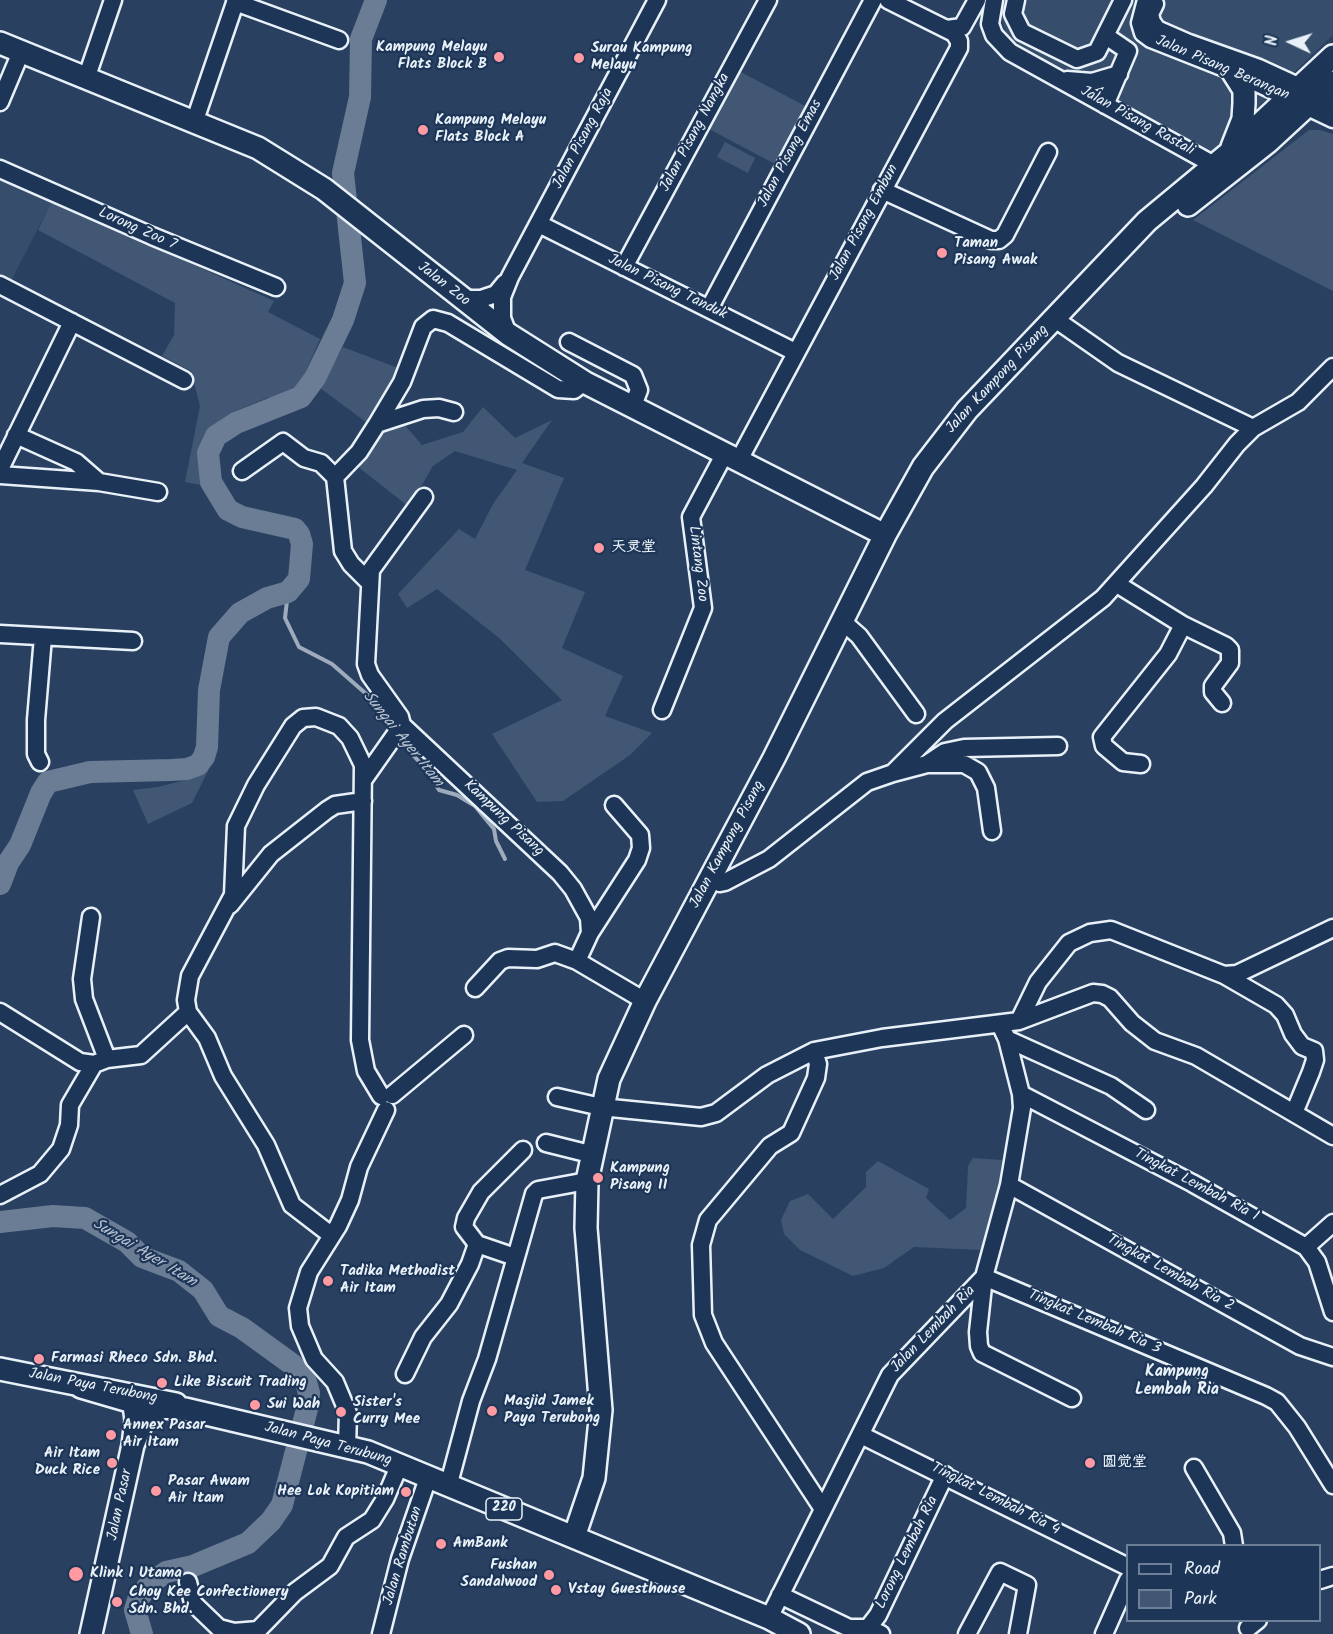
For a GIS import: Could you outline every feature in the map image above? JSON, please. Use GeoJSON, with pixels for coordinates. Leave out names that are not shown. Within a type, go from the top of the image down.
{"type":"FeatureCollection","features":[{"type":"Feature","properties":{"kind":"main road","name":"Jalan Zoo"},"geometry":{"type":"LineString","coordinates":[[0,43],[86,80],[258,148],[324,189],[368,226],[508,334],[584,382],[885,535]]}},
{"type":"Feature","properties":{"kind":"main road","name":"Jalan Kampong Pisang"},"geometry":{"type":"LineString","coordinates":[[1128,244],[1159,228],[1268,142],[1313,95],[1333,56]]}},
{"type":"Feature","properties":{"kind":"main road"},"geometry":{"type":"LineString","coordinates":[[1222,159],[1243,119],[1244,90],[1232,71]]}},
{"type":"Feature","properties":{"kind":"main road","name":"Jalan Kampong Pisang"},"geometry":{"type":"LineString","coordinates":[[574,1537],[594,1478],[601,1410],[586,1228],[590,1154],[600,1107],[615,1062],[645,1000],[710,878],[885,535],[923,467],[968,410],[1128,244],[1147,221],[1222,159],[1313,95]]}},
{"type":"Feature","properties":{"kind":"main road"},"geometry":{"type":"LineString","coordinates":[[860,586],[876,574],[906,513],[910,490]]}},
{"type":"Feature","properties":{"kind":"main road","name":"Jalan Paya Terubong"},"geometry":{"type":"LineString","coordinates":[[0,1369],[81,1387],[173,1402],[184,1409]]}},
{"type":"Feature","properties":{"kind":"main road","name":"Jalan Pasar"},"geometry":{"type":"LineString","coordinates":[[81,1387],[135,1405],[133,1445]]}},
{"type":"Feature","properties":{"kind":"main road","name":"Jalan Pasar"},"geometry":{"type":"LineString","coordinates":[[91,1634],[133,1445],[144,1418],[156,1409],[184,1409]]}},
{"type":"Feature","properties":{"kind":"main road","name":"Jalan Paya Terubung"},"geometry":{"type":"LineString","coordinates":[[184,1409],[347,1447],[400,1464],[428,1478],[769,1618],[799,1634]]}},
{"type":"Feature","properties":{"kind":"street"},"geometry":{"type":"LineString","coordinates":[[86,80],[113,0]]}},
{"type":"Feature","properties":{"kind":"street","name":"Jalan Pisang Raja"},"geometry":{"type":"LineString","coordinates":[[508,334],[502,318],[502,297],[510,278],[657,0]]}},
{"type":"Feature","properties":{"kind":"street","name":"Jalan Pisang Nangka"},"geometry":{"type":"LineString","coordinates":[[624,267],[768,0]]}},
{"type":"Feature","properties":{"kind":"street","name":"Jalan Pisang Emas"},"geometry":{"type":"LineString","coordinates":[[709,309],[873,0]]}},
{"type":"Feature","properties":{"kind":"street"},"geometry":{"type":"LineString","coordinates":[[888,0],[947,29],[962,27],[977,0]]}},
{"type":"Feature","properties":{"kind":"street"},"geometry":{"type":"LineString","coordinates":[[984,0],[978,17],[985,28]]}},
{"type":"Feature","properties":{"kind":"street"},"geometry":{"type":"LineString","coordinates":[[985,28],[994,0]]}},
{"type":"Feature","properties":{"kind":"street"},"geometry":{"type":"LineString","coordinates":[[1016,0],[1013,14],[1022,32],[1071,57],[1081,59],[1094,55],[1123,0]]}},
{"type":"Feature","properties":{"kind":"street","name":"Jalan Pisang Berangan"},"geometry":{"type":"LineString","coordinates":[[1146,0],[1140,14],[1140,23],[1143,33],[1150,39],[1232,71],[1313,95]]}},
{"type":"Feature","properties":{"kind":"street","name":"Jalan Pisang Berangan"},"geometry":{"type":"LineString","coordinates":[[1156,0],[1150,14],[1157,29],[1313,95],[1333,118]]}},
{"type":"Feature","properties":{"kind":"street"},"geometry":{"type":"LineString","coordinates":[[194,123],[236,1],[339,40]]}},
{"type":"Feature","properties":{"kind":"street","name":"Jalan Pisang Rastali"},"geometry":{"type":"LineString","coordinates":[[985,28],[997,49],[1010,52],[1105,105],[1222,159]]}},
{"type":"Feature","properties":{"kind":"street","name":"Jalan Pisang Embun"},"geometry":{"type":"LineString","coordinates":[[732,457],[795,352],[958,48],[958,37],[947,29]]}},
{"type":"Feature","properties":{"kind":"street"},"geometry":{"type":"LineString","coordinates":[[1105,105],[1128,53],[1127,48],[1106,36]]}},
{"type":"Feature","properties":{"kind":"street"},"geometry":{"type":"LineString","coordinates":[[0,102],[21,52]]}},
{"type":"Feature","properties":{"kind":"street","name":"Jalan Pisang Rastali"},"geometry":{"type":"LineString","coordinates":[[1059,79],[1092,82],[1119,74]]}},
{"type":"Feature","properties":{"kind":"street"},"geometry":{"type":"LineString","coordinates":[[882,190],[991,240],[999,240],[1005,235],[1048,152]]}},
{"type":"Feature","properties":{"kind":"street","name":"Lorong Zoo 7"},"geometry":{"type":"LineString","coordinates":[[0,169],[162,241],[276,287]]}},
{"type":"Feature","properties":{"kind":"street","name":"Jalan Pisang Tanduk"},"geometry":{"type":"LineString","coordinates":[[538,224],[795,352]]}},
{"type":"Feature","properties":{"kind":"street","name":"Jalan Pisang Raja"},"geometry":{"type":"LineString","coordinates":[[462,299],[481,299],[495,294],[510,278]]}},
{"type":"Feature","properties":{"kind":"street"},"geometry":{"type":"LineString","coordinates":[[0,285],[184,380]]}},
{"type":"Feature","properties":{"kind":"street"},"geometry":{"type":"LineString","coordinates":[[335,477],[358,452],[377,424],[402,382],[423,327],[432,319],[448,323],[558,389],[574,390],[584,382]]}},
{"type":"Feature","properties":{"kind":"street"},"geometry":{"type":"LineString","coordinates":[[1054,319],[1118,363],[1253,428]]}},
{"type":"Feature","properties":{"kind":"street"},"geometry":{"type":"LineString","coordinates":[[0,469],[72,322]]}},
{"type":"Feature","properties":{"kind":"street"},"geometry":{"type":"LineString","coordinates":[[569,342],[633,375],[639,390],[632,408]]}},
{"type":"Feature","properties":{"kind":"street"},"geometry":{"type":"LineString","coordinates":[[893,773],[945,722],[1103,598],[1204,486],[1237,444],[1253,428],[1298,402],[1333,367]]}},
{"type":"Feature","properties":{"kind":"street"},"geometry":{"type":"LineString","coordinates":[[377,424],[423,409],[439,408],[454,412]]}},
{"type":"Feature","properties":{"kind":"street"},"geometry":{"type":"LineString","coordinates":[[16,435],[76,462],[99,482]]}},
{"type":"Feature","properties":{"kind":"street"},"geometry":{"type":"LineString","coordinates":[[242,471],[283,442],[304,458],[321,463],[335,477],[343,551],[351,564],[369,582]]}},
{"type":"Feature","properties":{"kind":"street","name":"Lintang Zoo"},"geometry":{"type":"LineString","coordinates":[[662,710],[702,608],[692,517],[732,457]]}},
{"type":"Feature","properties":{"kind":"street"},"geometry":{"type":"LineString","coordinates":[[0,475],[99,482],[158,492]]}},
{"type":"Feature","properties":{"kind":"street","name":"Kampung Pisang"},"geometry":{"type":"LineString","coordinates":[[424,497],[375,563],[369,582],[366,664],[370,675],[400,717],[398,733],[560,873],[585,908],[590,933]]}},
{"type":"Feature","properties":{"kind":"street"},"geometry":{"type":"LineString","coordinates":[[1116,584],[1230,650],[1230,663],[1213,686],[1213,692],[1222,703]]}},
{"type":"Feature","properties":{"kind":"street"},"geometry":{"type":"LineString","coordinates":[[842,621],[859,636],[916,714]]}},
{"type":"Feature","properties":{"kind":"street"},"geometry":{"type":"LineString","coordinates":[[1141,764],[1123,762],[1104,746],[1102,737],[1168,654],[1184,625]]}},
{"type":"Feature","properties":{"kind":"street"},"geometry":{"type":"LineString","coordinates":[[0,634],[133,641]]}},
{"type":"Feature","properties":{"kind":"street"},"geometry":{"type":"LineString","coordinates":[[40,762],[36,754],[36,720],[43,637]]}},
{"type":"Feature","properties":{"kind":"street"},"geometry":{"type":"LineString","coordinates":[[331,1235],[292,1205],[266,1145],[223,1076],[207,1038],[188,1012],[186,1000],[190,976],[233,895],[236,826],[256,785],[298,721],[316,717],[339,726],[357,750],[364,779],[360,1040],[366,1071],[386,1100]]}},
{"type":"Feature","properties":{"kind":"street"},"geometry":{"type":"LineString","coordinates":[[364,779],[398,733]]}},
{"type":"Feature","properties":{"kind":"street"},"geometry":{"type":"LineString","coordinates":[[927,764],[945,752],[964,748],[1058,746]]}},
{"type":"Feature","properties":{"kind":"street"},"geometry":{"type":"LineString","coordinates":[[710,878],[725,882],[769,859],[867,782],[927,764],[964,764],[978,772],[989,801],[992,831]]}},
{"type":"Feature","properties":{"kind":"street"},"geometry":{"type":"LineString","coordinates":[[227,908],[271,854],[319,816],[335,805],[363,801]]}},
{"type":"Feature","properties":{"kind":"street"},"geometry":{"type":"LineString","coordinates":[[577,961],[590,933],[637,860],[641,848],[640,835],[614,805]]}},
{"type":"Feature","properties":{"kind":"street"},"geometry":{"type":"LineString","coordinates":[[91,917],[82,979],[84,999],[101,1062]]}},
{"type":"Feature","properties":{"kind":"street"},"geometry":{"type":"LineString","coordinates":[[1224,975],[1238,974],[1333,928]]}},
{"type":"Feature","properties":{"kind":"street"},"geometry":{"type":"LineString","coordinates":[[1019,1021],[1038,982],[1069,943],[1090,933],[1111,930],[1224,975],[1276,1005],[1285,1015],[1298,1040],[1314,1051],[1313,1066],[1294,1113]]}},
{"type":"Feature","properties":{"kind":"street"},"geometry":{"type":"LineString","coordinates":[[475,988],[490,969],[507,958],[537,959],[555,953],[577,961],[645,1000]]}},
{"type":"Feature","properties":{"kind":"street"},"geometry":{"type":"LineString","coordinates":[[1004,1031],[1019,1021],[1093,993],[1102,994],[1110,998],[1132,1023],[1155,1041],[1196,1056],[1333,1136]]}},
{"type":"Feature","properties":{"kind":"street"},"geometry":{"type":"LineString","coordinates":[[0,1012],[80,1062],[101,1062],[141,1054],[188,1012]]}},
{"type":"Feature","properties":{"kind":"street"},"geometry":{"type":"LineString","coordinates":[[557,1097],[600,1107],[701,1118],[716,1113],[767,1075],[814,1051],[882,1038],[1004,1031],[1112,1086],[1146,1110]]}},
{"type":"Feature","properties":{"kind":"street","name":"Jalan Lembah Ria"},"geometry":{"type":"LineString","coordinates":[[769,1618],[891,1375],[984,1277],[1009,1185],[1019,1129],[1021,1094],[1004,1031]]}},
{"type":"Feature","properties":{"kind":"street"},"geometry":{"type":"LineString","coordinates":[[347,1447],[348,1413],[335,1383],[314,1359],[300,1326],[298,1308],[309,1272],[350,1200],[359,1167],[386,1100],[464,1035]]}},
{"type":"Feature","properties":{"kind":"street"},"geometry":{"type":"LineString","coordinates":[[814,1051],[818,1064],[816,1078],[791,1133],[770,1146],[708,1220],[701,1245],[703,1315],[714,1343],[823,1509]]}},
{"type":"Feature","properties":{"kind":"street"},"geometry":{"type":"LineString","coordinates":[[0,1195],[40,1174],[61,1149],[69,1125],[70,1105],[101,1062]]}},
{"type":"Feature","properties":{"kind":"street","name":"Tingkat Lembah Ria 1"},"geometry":{"type":"LineString","coordinates":[[1021,1094],[1202,1188],[1306,1247]]}},
{"type":"Feature","properties":{"kind":"street"},"geometry":{"type":"LineString","coordinates":[[546,1143],[590,1154]]}},
{"type":"Feature","properties":{"kind":"street"},"geometry":{"type":"LineString","coordinates":[[515,1257],[477,1244],[466,1231],[464,1222],[481,1192],[523,1150]]}},
{"type":"Feature","properties":{"kind":"street"},"geometry":{"type":"LineString","coordinates":[[448,1486],[471,1401],[487,1359],[534,1194],[538,1190],[587,1181]]}},
{"type":"Feature","properties":{"kind":"street","name":"Tingkat Lembah Ria 2"},"geometry":{"type":"LineString","coordinates":[[1009,1185],[1300,1346],[1333,1357]]}},
{"type":"Feature","properties":{"kind":"street"},"geometry":{"type":"LineString","coordinates":[[1333,1223],[1306,1247],[1317,1262],[1333,1312]]}},
{"type":"Feature","properties":{"kind":"street"},"geometry":{"type":"LineString","coordinates":[[405,1374],[423,1337],[449,1304],[470,1264],[477,1244]]}},
{"type":"Feature","properties":{"kind":"street"},"geometry":{"type":"LineString","coordinates":[[984,1277],[978,1332],[982,1353],[1072,1398]]}},
{"type":"Feature","properties":{"kind":"street","name":"Tingkat Lembah Ria 3"},"geometry":{"type":"LineString","coordinates":[[984,1277],[1277,1402],[1297,1427],[1333,1485]]}},
{"type":"Feature","properties":{"kind":"street","name":"Tingkat Lembah Ria 4"},"geometry":{"type":"LineString","coordinates":[[861,1435],[1126,1566]]}},
{"type":"Feature","properties":{"kind":"street"},"geometry":{"type":"LineString","coordinates":[[188,1582],[193,1603],[219,1628],[234,1632],[258,1630],[295,1592],[330,1566],[346,1537],[372,1520],[385,1499],[400,1464]]}},
{"type":"Feature","properties":{"kind":"street"},"geometry":{"type":"LineString","coordinates":[[1194,1468],[1233,1533],[1234,1544]]}},
{"type":"Feature","properties":{"kind":"street","name":"Lorong Lembah Ria"},"geometry":{"type":"LineString","coordinates":[[875,1631],[878,1615],[945,1475]]}},
{"type":"Feature","properties":{"kind":"street","name":"Jalan Rambutan"},"geometry":{"type":"LineString","coordinates":[[381,1634],[400,1559],[428,1478]]}},
{"type":"Feature","properties":{"kind":"street"},"geometry":{"type":"LineString","coordinates":[[967,1634],[1000,1572],[1028,1585],[1018,1634]]}},
{"type":"Feature","properties":{"kind":"street"},"geometry":{"type":"LineString","coordinates":[[1104,1634],[1126,1584]]}},
{"type":"Feature","properties":{"kind":"street"},"geometry":{"type":"LineString","coordinates":[[780,1595],[849,1628],[875,1631]]}},
{"type":"Feature","properties":{"kind":"shaded area"},"geometry":{"type":"Polygon","coordinates":[[[1001,0],[1333,0],[1333,35],[1208,155],[1009,43],[998,6],[1001,0]]]}},
{"type":"Feature","properties":{"kind":"shaded area"},"geometry":{"type":"Polygon","coordinates":[[[0,175],[52,201],[11,281],[0,275],[0,175]]]}},
{"type":"Feature","properties":{"kind":"green space"},"geometry":{"type":"Polygon","coordinates":[[[739,71],[807,107],[777,165],[709,129],[739,71]]]}},
{"type":"Feature","properties":{"kind":"green space"},"geometry":{"type":"Polygon","coordinates":[[[1309,130],[1320,130],[1333,134],[1333,291],[1193,220],[1309,130]]]}},
{"type":"Feature","properties":{"kind":"green space"},"geometry":{"type":"Polygon","coordinates":[[[725,142],[755,158],[748,173],[717,157],[725,142]]]}},
{"type":"Feature","properties":{"kind":"green space"},"geometry":{"type":"Polygon","coordinates":[[[52,201],[274,301],[268,312],[320,339],[297,392],[267,398],[238,410],[214,430],[205,442],[201,462],[205,486],[185,482],[200,406],[191,371],[162,356],[174,335],[175,303],[38,230],[52,201]]]}},
{"type":"Feature","properties":{"kind":"green space"},"geometry":{"type":"Polygon","coordinates":[[[343,347],[403,370],[383,407],[404,424],[422,445],[463,432],[483,407],[515,438],[552,420],[522,463],[564,478],[525,570],[585,592],[562,648],[623,676],[605,716],[652,733],[630,755],[563,801],[537,802],[492,734],[562,700],[499,638],[437,589],[407,608],[398,594],[459,529],[475,539],[493,504],[517,470],[455,451],[433,466],[409,507],[357,466],[378,431],[320,388],[343,347]]]}},
{"type":"Feature","properties":{"kind":"green space"},"geometry":{"type":"Polygon","coordinates":[[[209,769],[192,803],[148,824],[133,790],[158,787],[189,779],[209,769]]]}},
{"type":"Feature","properties":{"kind":"green space"},"geometry":{"type":"Polygon","coordinates":[[[973,1158],[1002,1160],[999,1182],[982,1250],[914,1247],[884,1268],[853,1276],[800,1250],[784,1234],[781,1220],[790,1201],[808,1194],[833,1219],[866,1187],[866,1172],[878,1161],[929,1189],[926,1198],[950,1220],[966,1208],[968,1166],[973,1158]]]}},
{"type":"Feature","properties":{"kind":"waterway","name":"Sungai Ayer Itam"},"geometry":{"type":"LineString","coordinates":[[0,884],[48,782],[90,772],[187,769],[198,765],[207,747],[209,690],[219,637],[240,613],[267,598],[288,592],[299,579],[302,544],[299,534],[295,529],[242,517],[228,510],[211,482],[208,453],[216,436],[236,423],[301,397],[315,378],[343,320],[355,283],[343,173],[360,97],[361,39],[376,0]]}},
{"type":"Feature","properties":{"kind":"waterway","name":"Sungai Ayer Itam"},"geometry":{"type":"LineString","coordinates":[[288,592],[285,618],[299,647],[332,664],[372,699],[389,724],[391,732]]}},
{"type":"Feature","properties":{"kind":"waterway","name":"Sungai Ayer Itam"},"geometry":{"type":"LineString","coordinates":[[398,739],[425,768],[439,790],[457,795],[475,806],[494,829],[496,841],[505,859]]}},
{"type":"Feature","properties":{"kind":"waterway","name":"Sungai Ayer Itam"},"geometry":{"type":"LineString","coordinates":[[0,1222],[53,1216],[85,1218],[127,1242],[142,1257],[179,1271],[203,1290],[219,1316],[242,1328],[293,1365],[306,1382],[309,1393],[308,1405],[282,1505],[271,1521],[248,1543],[193,1566],[166,1572],[151,1583],[139,1597],[135,1610],[142,1634]]}},
{"type":"Feature","properties":{"kind":"place","name":"Kampung Melayu Flats Block B"},"geometry":{"type":"Point","coordinates":[499,57]}},
{"type":"Feature","properties":{"kind":"place","name":"Surau Kampung Melayu"},"geometry":{"type":"Point","coordinates":[579,58]}},
{"type":"Feature","properties":{"kind":"place","name":"Kampung Melayu Flats Block A"},"geometry":{"type":"Point","coordinates":[423,130]}},
{"type":"Feature","properties":{"kind":"place","name":"Taman Pisang Awak"},"geometry":{"type":"Point","coordinates":[942,253]}},
{"type":"Feature","properties":{"kind":"place","name":"天灵堂"},"geometry":{"type":"Point","coordinates":[599,548]}},
{"type":"Feature","properties":{"kind":"place","name":"Kampung Pisang II"},"geometry":{"type":"Point","coordinates":[598,1178]}},
{"type":"Feature","properties":{"kind":"place","name":"Tadika Methodist Air Itam"},"geometry":{"type":"Point","coordinates":[328,1281]}},
{"type":"Feature","properties":{"kind":"place","name":"Farmasi Rheco Sdn. Bhd."},"geometry":{"type":"Point","coordinates":[39,1359]}},
{"type":"Feature","properties":{"kind":"place","name":"Like Biscuit Trading"},"geometry":{"type":"Point","coordinates":[162,1383]}},
{"type":"Feature","properties":{"kind":"place","name":"Sui Wah"},"geometry":{"type":"Point","coordinates":[255,1405]}},
{"type":"Feature","properties":{"kind":"place","name":"Masjid Jamek Paya Terubong"},"geometry":{"type":"Point","coordinates":[492,1411]}},
{"type":"Feature","properties":{"kind":"place","name":"Sister's Curry Mee"},"geometry":{"type":"Point","coordinates":[341,1412]}},
{"type":"Feature","properties":{"kind":"place","name":"Annex Pasar Air Itam"},"geometry":{"type":"Point","coordinates":[111,1435]}},
{"type":"Feature","properties":{"kind":"place","name":"Air Itam Duck Rice"},"geometry":{"type":"Point","coordinates":[112,1463]}},
{"type":"Feature","properties":{"kind":"place","name":"圆觉堂"},"geometry":{"type":"Point","coordinates":[1090,1463]}},
{"type":"Feature","properties":{"kind":"place","name":"Pasar Awam Air Itam"},"geometry":{"type":"Point","coordinates":[156,1491]}},
{"type":"Feature","properties":{"kind":"place","name":"Hee Lok Kopitiam"},"geometry":{"type":"Point","coordinates":[406,1492]}},
{"type":"Feature","properties":{"kind":"place","name":"AmBank"},"geometry":{"type":"Point","coordinates":[441,1544]}},
{"type":"Feature","properties":{"kind":"place","name":"Klink 1 Utama"},"geometry":{"type":"Point","coordinates":[76,1574]}},
{"type":"Feature","properties":{"kind":"place","name":"Fushan Sandalwood"},"geometry":{"type":"Point","coordinates":[549,1575]}},
{"type":"Feature","properties":{"kind":"place","name":"Vstay Guesthouse"},"geometry":{"type":"Point","coordinates":[556,1590]}},
{"type":"Feature","properties":{"kind":"place","name":"Choy Kee Confectionery Sdn. Bhd."},"geometry":{"type":"Point","coordinates":[117,1602]}},
{"type":"Feature","properties":{"kind":"district","name":"Kampung Lembah Ria"},"geometry":{"type":"Point","coordinates":[1177,1382]}}]}
